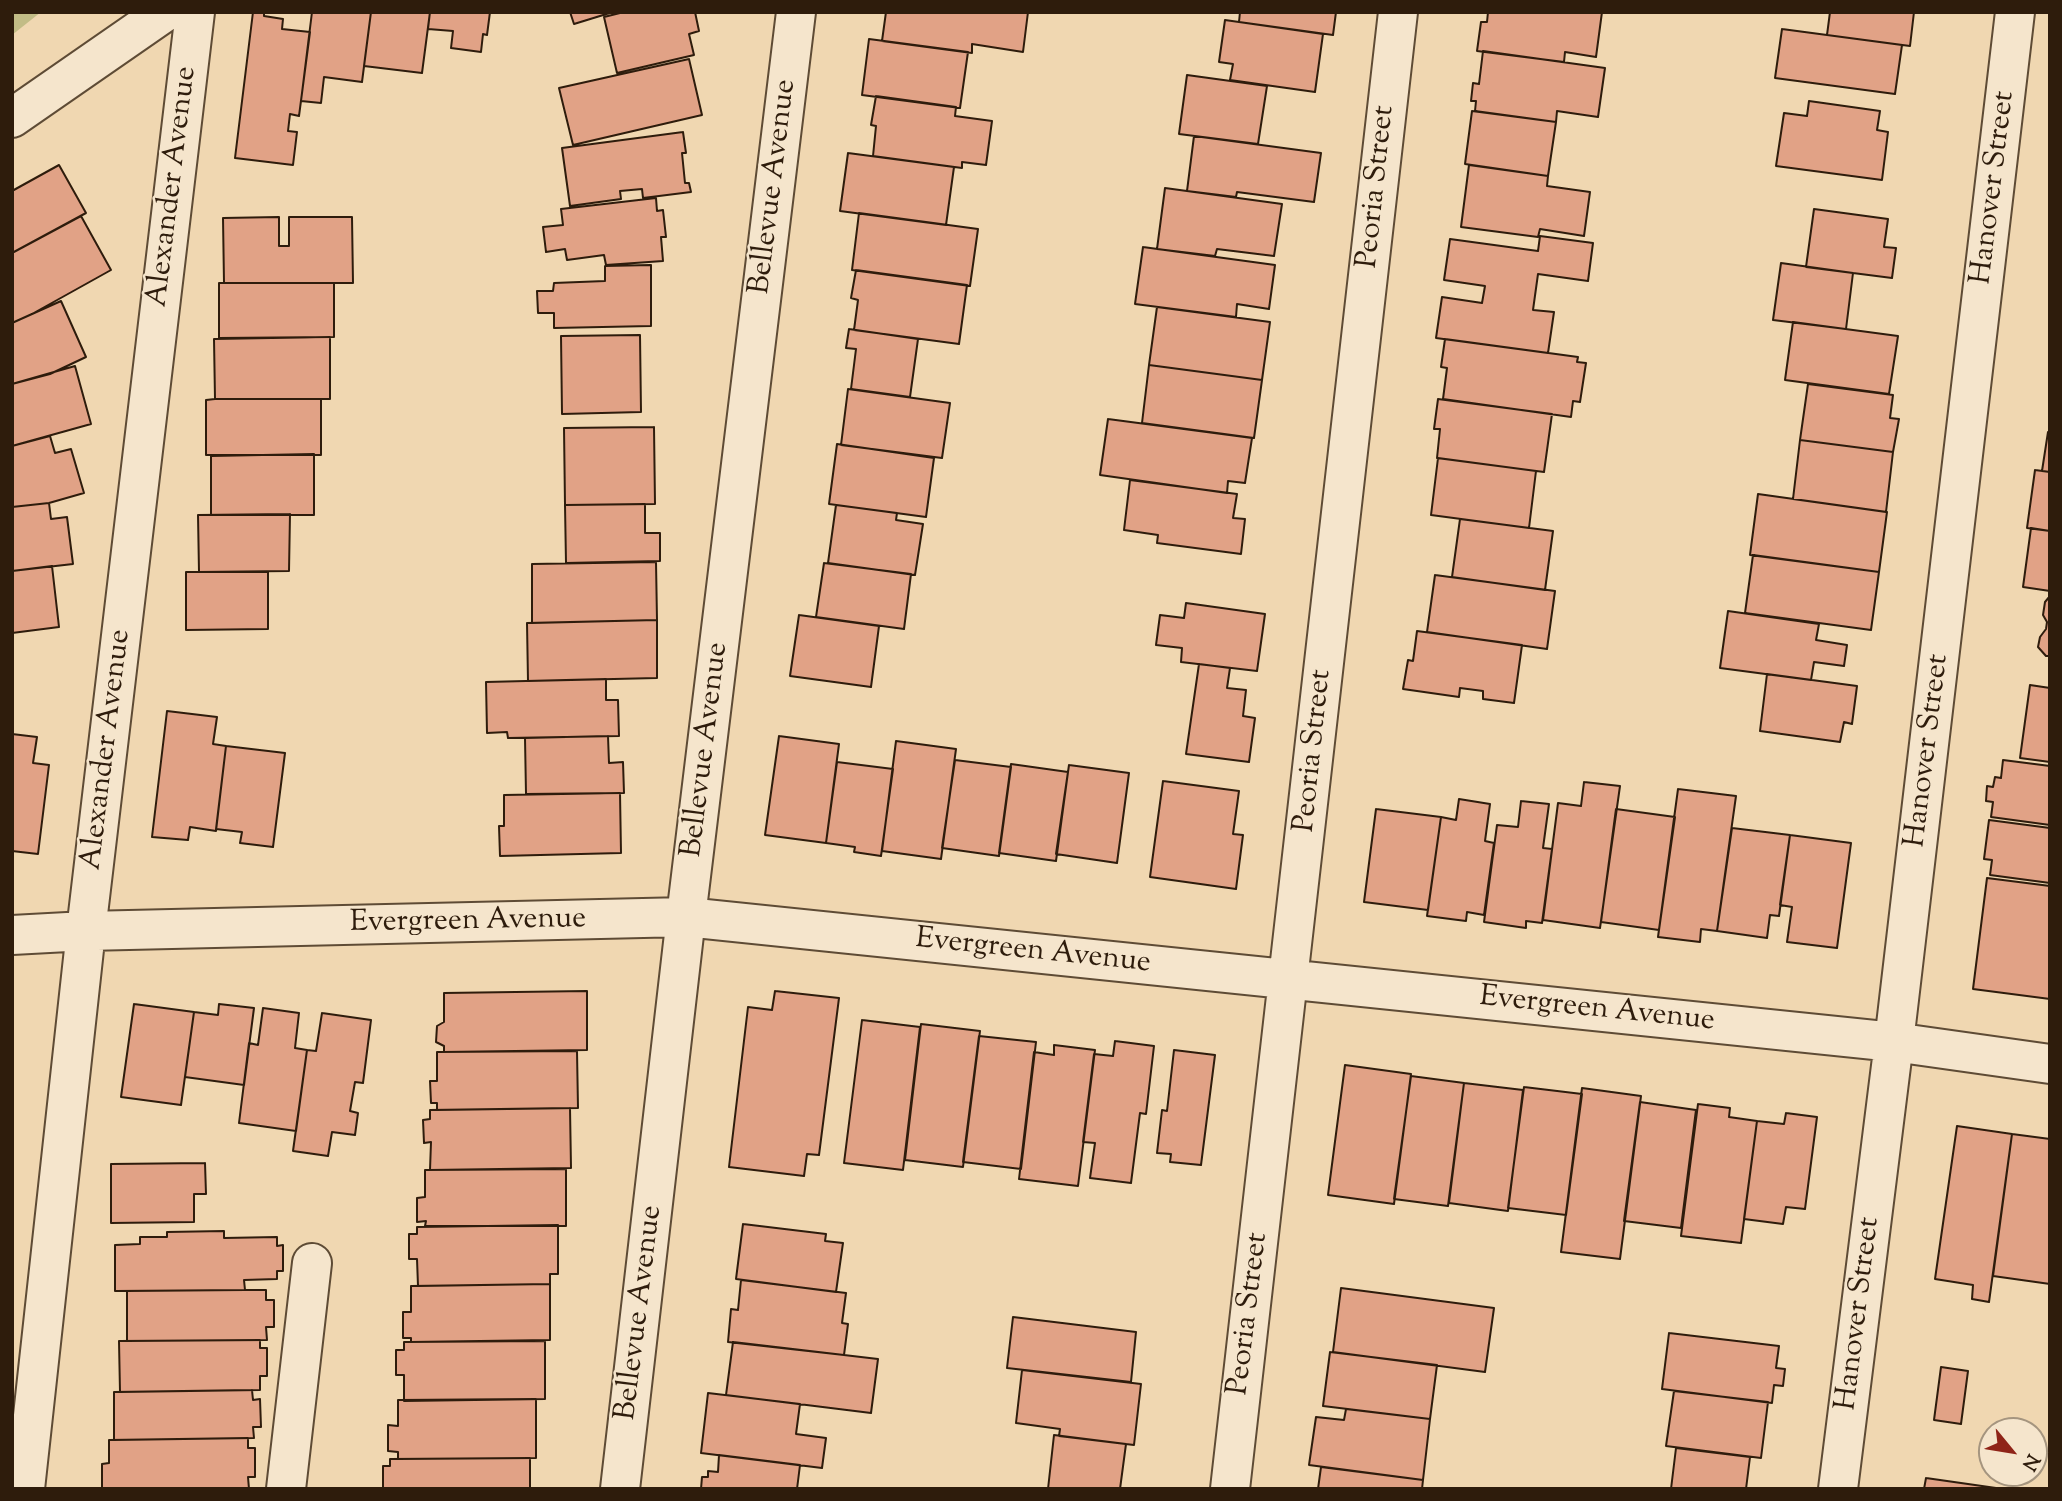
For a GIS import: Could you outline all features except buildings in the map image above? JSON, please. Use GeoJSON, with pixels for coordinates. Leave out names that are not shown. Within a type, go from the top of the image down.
{"type":"FeatureCollection","features":[{"type":"Feature","properties":{"kind":"street"},"geometry":{"type":"LineString","coordinates":[[12,118],[165,12]]}},
{"type":"Feature","properties":{"kind":"street","name":"Alexander Avenue"},"geometry":{"type":"LineString","coordinates":[[25,1489],[86,931],[195,12]]}},
{"type":"Feature","properties":{"kind":"street","name":"Bellevue Avenue"},"geometry":{"type":"LineString","coordinates":[[620,1489],[686,917],[796,12]]}},
{"type":"Feature","properties":{"kind":"street","name":"Peoria Street"},"geometry":{"type":"LineString","coordinates":[[1230,1489],[1398,12]]}},
{"type":"Feature","properties":{"kind":"street","name":"Hanover Street"},"geometry":{"type":"LineString","coordinates":[[1838,1489],[1894,1042],[2015,12]]}},
{"type":"Feature","properties":{"kind":"street","name":"Evergreen Avenue"},"geometry":{"type":"LineString","coordinates":[[12,935],[686,917],[1894,1042],[2050,1064]]}},
{"type":"Feature","properties":{"kind":"street"},"geometry":{"type":"LineString","coordinates":[[286,1489],[312,1263]]}},
{"type":"Feature","properties":{"kind":"shaded area"},"geometry":{"type":"Polygon","coordinates":[[[12,12],[41,12],[12,35],[12,12]]]}}]}
